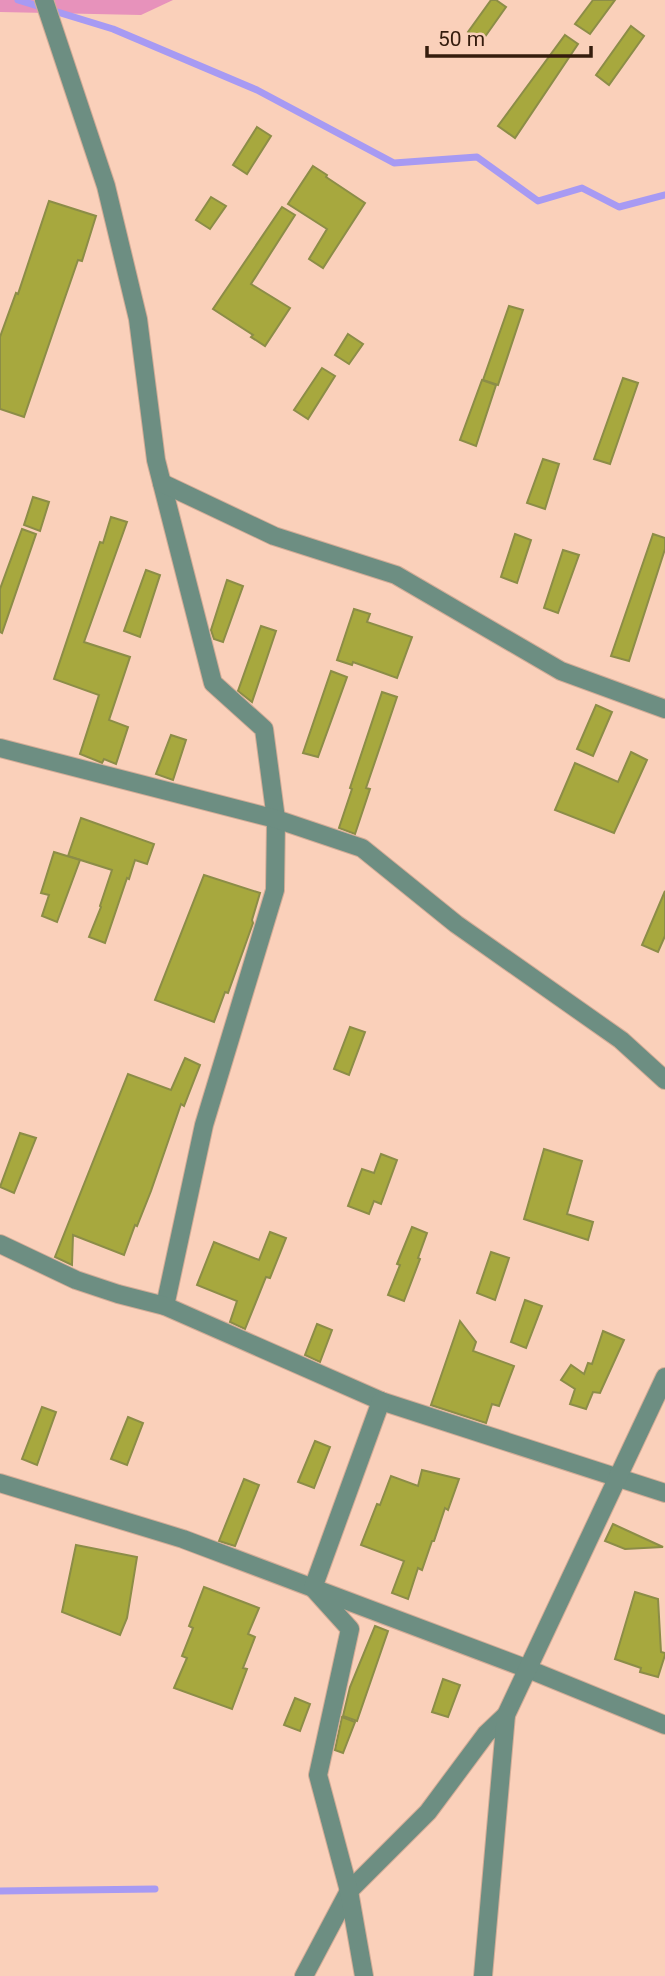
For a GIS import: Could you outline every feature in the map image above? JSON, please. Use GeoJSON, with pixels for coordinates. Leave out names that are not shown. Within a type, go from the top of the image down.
{"type":"FeatureCollection","features":[{"type":"Feature","properties":{"kind":"street"},"geometry":{"type":"LineString","coordinates":[[44,0],[109,199],[138,319],[156,460],[213,683],[264,729],[276,819],[275,890],[204,1125],[166,1306]]}},
{"type":"Feature","properties":{"kind":"street"},"geometry":{"type":"LineString","coordinates":[[162,483],[274,536],[396,575],[561,671],[665,709]]}},
{"type":"Feature","properties":{"kind":"street"},"geometry":{"type":"LineString","coordinates":[[0,748],[276,819],[362,848],[456,925],[621,1040],[665,1080]]}},
{"type":"Feature","properties":{"kind":"street"},"geometry":{"type":"LineString","coordinates":[[0,1244],[76,1280],[166,1306],[381,1401],[665,1493]]}},
{"type":"Feature","properties":{"kind":"street"},"geometry":{"type":"LineString","coordinates":[[483,1976],[506,1715],[665,1377]]}},
{"type":"Feature","properties":{"kind":"street"},"geometry":{"type":"LineString","coordinates":[[313,1588],[381,1401]]}},
{"type":"Feature","properties":{"kind":"street"},"geometry":{"type":"LineString","coordinates":[[0,1483],[183,1539],[528,1669],[665,1725]]}},
{"type":"Feature","properties":{"kind":"street"},"geometry":{"type":"LineString","coordinates":[[313,1588],[350,1629],[317,1775],[349,1891],[364,1976]]}},
{"type":"Feature","properties":{"kind":"street"},"geometry":{"type":"LineString","coordinates":[[304,1976],[349,1891],[428,1812],[486,1734],[506,1715]]}},
{"type":"Feature","properties":{"kind":"shaded area"},"geometry":{"type":"Polygon","coordinates":[[[0,0],[173,0],[141,15],[0,12],[0,0]]]}},
{"type":"Feature","properties":{"kind":"building"},"geometry":{"type":"Polygon","coordinates":[[[491,0],[496,0],[506,7],[482,41],[468,32],[491,0]]]}},
{"type":"Feature","properties":{"kind":"building"},"geometry":{"type":"Polygon","coordinates":[[[593,0],[615,0],[590,34],[575,24],[593,0]]]}},
{"type":"Feature","properties":{"kind":"building"},"geometry":{"type":"Polygon","coordinates":[[[631,26],[644,36],[609,85],[596,75],[631,26]]]}},
{"type":"Feature","properties":{"kind":"building"},"geometry":{"type":"Polygon","coordinates":[[[565,35],[578,44],[515,138],[498,126],[565,35]]]}},
{"type":"Feature","properties":{"kind":"building"},"geometry":{"type":"Polygon","coordinates":[[[257,127],[271,136],[247,174],[233,165],[257,127]]]}},
{"type":"Feature","properties":{"kind":"building"},"geometry":{"type":"Polygon","coordinates":[[[313,166],[365,203],[323,268],[309,259],[327,229],[288,204],[313,166]]]}},
{"type":"Feature","properties":{"kind":"building"},"geometry":{"type":"Polygon","coordinates":[[[211,197],[226,206],[210,229],[196,220],[211,197]]]}},
{"type":"Feature","properties":{"kind":"building"},"geometry":{"type":"Polygon","coordinates":[[[49,201],[96,216],[82,261],[78,260],[24,417],[0,409],[0,337],[16,293],[18,294],[49,201]]]}},
{"type":"Feature","properties":{"kind":"building"},"geometry":{"type":"Polygon","coordinates":[[[282,207],[295,215],[251,284],[290,308],[265,346],[213,309],[282,207]]]}},
{"type":"Feature","properties":{"kind":"building"},"geometry":{"type":"Polygon","coordinates":[[[509,306],[523,310],[498,385],[483,380],[509,306]]]}},
{"type":"Feature","properties":{"kind":"building"},"geometry":{"type":"Polygon","coordinates":[[[348,334],[363,344],[349,364],[335,355],[348,334]]]}},
{"type":"Feature","properties":{"kind":"building"},"geometry":{"type":"Polygon","coordinates":[[[322,368],[335,376],[308,419],[294,410],[322,368]]]}},
{"type":"Feature","properties":{"kind":"building"},"geometry":{"type":"Polygon","coordinates":[[[623,378],[638,383],[610,464],[594,459],[623,378]]]}},
{"type":"Feature","properties":{"kind":"building"},"geometry":{"type":"Polygon","coordinates":[[[482,380],[496,385],[476,446],[460,440],[482,380]]]}},
{"type":"Feature","properties":{"kind":"building"},"geometry":{"type":"Polygon","coordinates":[[[543,459],[559,464],[545,509],[527,503],[543,459]]]}},
{"type":"Feature","properties":{"kind":"building"},"geometry":{"type":"Polygon","coordinates":[[[33,497],[49,502],[40,531],[24,525],[33,497]]]}},
{"type":"Feature","properties":{"kind":"building"},"geometry":{"type":"Polygon","coordinates":[[[111,517],[127,522],[84,642],[130,657],[109,720],[128,727],[116,764],[104,759],[102,763],[80,754],[99,695],[54,679],[111,517]]]}},
{"type":"Feature","properties":{"kind":"building"},"geometry":{"type":"Polygon","coordinates":[[[22,529],[36,534],[2,633],[0,589],[22,529]]]}},
{"type":"Feature","properties":{"kind":"building"},"geometry":{"type":"Polygon","coordinates":[[[515,534],[531,540],[517,583],[501,577],[515,534]]]}},
{"type":"Feature","properties":{"kind":"building"},"geometry":{"type":"Polygon","coordinates":[[[653,534],[665,538],[665,549],[629,661],[611,656],[653,534]]]}},
{"type":"Feature","properties":{"kind":"building"},"geometry":{"type":"Polygon","coordinates":[[[563,550],[579,555],[558,613],[544,608],[563,550]]]}},
{"type":"Feature","properties":{"kind":"building"},"geometry":{"type":"Polygon","coordinates":[[[146,570],[160,575],[140,637],[124,631],[146,570]]]}},
{"type":"Feature","properties":{"kind":"building"},"geometry":{"type":"Polygon","coordinates":[[[227,580],[243,586],[223,642],[214,639],[211,630],[227,580]]]}},
{"type":"Feature","properties":{"kind":"building"},"geometry":{"type":"Polygon","coordinates":[[[354,609],[370,614],[367,622],[412,637],[397,678],[353,662],[352,665],[337,660],[354,609]]]}},
{"type":"Feature","properties":{"kind":"building"},"geometry":{"type":"Polygon","coordinates":[[[261,626],[276,631],[252,702],[238,691],[261,626]]]}},
{"type":"Feature","properties":{"kind":"building"},"geometry":{"type":"Polygon","coordinates":[[[331,671],[347,677],[318,757],[303,753],[331,671]]]}},
{"type":"Feature","properties":{"kind":"building"},"geometry":{"type":"Polygon","coordinates":[[[382,692],[397,697],[366,788],[370,789],[355,834],[339,828],[382,692]]]}},
{"type":"Feature","properties":{"kind":"building"},"geometry":{"type":"Polygon","coordinates":[[[596,705],[612,712],[593,756],[577,749],[596,705]]]}},
{"type":"Feature","properties":{"kind":"building"},"geometry":{"type":"Polygon","coordinates":[[[171,735],[186,740],[173,780],[156,774],[171,735]]]}},
{"type":"Feature","properties":{"kind":"building"},"geometry":{"type":"Polygon","coordinates":[[[631,752],[647,760],[614,833],[555,810],[575,763],[618,782],[631,752]]]}},
{"type":"Feature","properties":{"kind":"building"},"geometry":{"type":"Polygon","coordinates":[[[81,818],[154,844],[147,864],[135,860],[105,943],[89,937],[112,870],[68,856],[81,818]]]}},
{"type":"Feature","properties":{"kind":"building"},"geometry":{"type":"Polygon","coordinates":[[[54,852],[80,860],[57,922],[42,916],[49,895],[41,893],[54,852]]]}},
{"type":"Feature","properties":{"kind":"building"},"geometry":{"type":"Polygon","coordinates":[[[204,875],[260,893],[253,923],[228,993],[225,992],[214,1022],[155,1000],[204,875]]]}},
{"type":"Feature","properties":{"kind":"building"},"geometry":{"type":"Polygon","coordinates":[[[665,891],[665,936],[658,952],[642,945],[665,891]]]}},
{"type":"Feature","properties":{"kind":"building"},"geometry":{"type":"Polygon","coordinates":[[[350,1027],[365,1032],[349,1075],[334,1069],[350,1027]]]}},
{"type":"Feature","properties":{"kind":"building"},"geometry":{"type":"Polygon","coordinates":[[[185,1058],[200,1065],[184,1106],[181,1104],[151,1191],[124,1255],[73,1235],[72,1265],[55,1257],[128,1074],[171,1090],[185,1058]]]}},
{"type":"Feature","properties":{"kind":"building"},"geometry":{"type":"Polygon","coordinates":[[[20,1133],[36,1138],[14,1193],[0,1187],[20,1133]]]}},
{"type":"Feature","properties":{"kind":"building"},"geometry":{"type":"Polygon","coordinates":[[[544,1149],[582,1161],[567,1214],[593,1222],[588,1240],[524,1219],[544,1149]]]}},
{"type":"Feature","properties":{"kind":"building"},"geometry":{"type":"Polygon","coordinates":[[[381,1154],[397,1160],[381,1204],[374,1201],[369,1214],[348,1206],[362,1169],[374,1173],[381,1154]]]}},
{"type":"Feature","properties":{"kind":"building"},"geometry":{"type":"Polygon","coordinates":[[[412,1227],[427,1233],[404,1301],[388,1295],[412,1227]]]}},
{"type":"Feature","properties":{"kind":"building"},"geometry":{"type":"Polygon","coordinates":[[[270,1232],[286,1238],[270,1278],[266,1277],[245,1329],[230,1322],[237,1301],[197,1285],[214,1242],[259,1260],[270,1232]]]}},
{"type":"Feature","properties":{"kind":"building"},"geometry":{"type":"Polygon","coordinates":[[[491,1252],[509,1258],[495,1300],[477,1293],[491,1252]]]}},
{"type":"Feature","properties":{"kind":"building"},"geometry":{"type":"Polygon","coordinates":[[[525,1300],[542,1306],[526,1348],[511,1342],[525,1300]]]}},
{"type":"Feature","properties":{"kind":"building"},"geometry":{"type":"Polygon","coordinates":[[[460,1321],[476,1342],[473,1351],[514,1366],[499,1406],[492,1404],[486,1423],[431,1405],[460,1321]]]}},
{"type":"Feature","properties":{"kind":"building"},"geometry":{"type":"Polygon","coordinates":[[[317,1324],[332,1330],[320,1362],[305,1355],[317,1324]]]}},
{"type":"Feature","properties":{"kind":"building"},"geometry":{"type":"Polygon","coordinates":[[[603,1331],[624,1340],[600,1393],[593,1392],[586,1409],[570,1404],[575,1389],[561,1380],[571,1365],[584,1374],[588,1363],[592,1364],[603,1331]]]}},
{"type":"Feature","properties":{"kind":"building"},"geometry":{"type":"Polygon","coordinates":[[[42,1407],[56,1412],[37,1465],[22,1459],[42,1407]]]}},
{"type":"Feature","properties":{"kind":"building"},"geometry":{"type":"Polygon","coordinates":[[[128,1417],[143,1423],[127,1465],[111,1459],[128,1417]]]}},
{"type":"Feature","properties":{"kind":"building"},"geometry":{"type":"Polygon","coordinates":[[[315,1441],[330,1447],[314,1488],[298,1482],[315,1441]]]}},
{"type":"Feature","properties":{"kind":"building"},"geometry":{"type":"Polygon","coordinates":[[[422,1470],[459,1479],[422,1570],[418,1568],[408,1599],[392,1593],[404,1561],[361,1545],[391,1476],[418,1486],[422,1470]]]}},
{"type":"Feature","properties":{"kind":"building"},"geometry":{"type":"Polygon","coordinates":[[[244,1479],[259,1485],[235,1546],[219,1541],[244,1479]]]}},
{"type":"Feature","properties":{"kind":"building"},"geometry":{"type":"Polygon","coordinates":[[[613,1524],[663,1547],[625,1549],[605,1541],[613,1524]]]}},
{"type":"Feature","properties":{"kind":"building"},"geometry":{"type":"Polygon","coordinates":[[[76,1545],[137,1557],[127,1618],[120,1635],[62,1612],[76,1545]]]}},
{"type":"Feature","properties":{"kind":"building"},"geometry":{"type":"Polygon","coordinates":[[[204,1587],[259,1608],[248,1634],[255,1637],[243,1668],[247,1669],[232,1709],[174,1688],[187,1658],[182,1656],[193,1628],[189,1626],[204,1587]]]}},
{"type":"Feature","properties":{"kind":"building"},"geometry":{"type":"Polygon","coordinates":[[[635,1592],[658,1599],[661,1652],[665,1655],[658,1677],[640,1672],[641,1668],[615,1659],[635,1592]]]}},
{"type":"Feature","properties":{"kind":"building"},"geometry":{"type":"Polygon","coordinates":[[[375,1626],[388,1631],[357,1721],[343,1716],[350,1687],[375,1626]]]}},
{"type":"Feature","properties":{"kind":"building"},"geometry":{"type":"Polygon","coordinates":[[[443,1679],[460,1685],[448,1717],[432,1712],[443,1679]]]}},
{"type":"Feature","properties":{"kind":"building"},"geometry":{"type":"Polygon","coordinates":[[[295,1698],[310,1704],[300,1731],[284,1725],[295,1698]]]}},
{"type":"Feature","properties":{"kind":"building"},"geometry":{"type":"Polygon","coordinates":[[[342,1717],[355,1722],[343,1753],[335,1750],[342,1717]]]}},
{"type":"Feature","properties":{"kind":"waterway"},"geometry":{"type":"LineString","coordinates":[[18,0],[113,29],[257,90],[394,163],[477,157],[538,201],[582,188],[619,207],[665,195]]}},
{"type":"Feature","properties":{"kind":"waterway"},"geometry":{"type":"LineString","coordinates":[[0,1891],[155,1889]]}}]}
